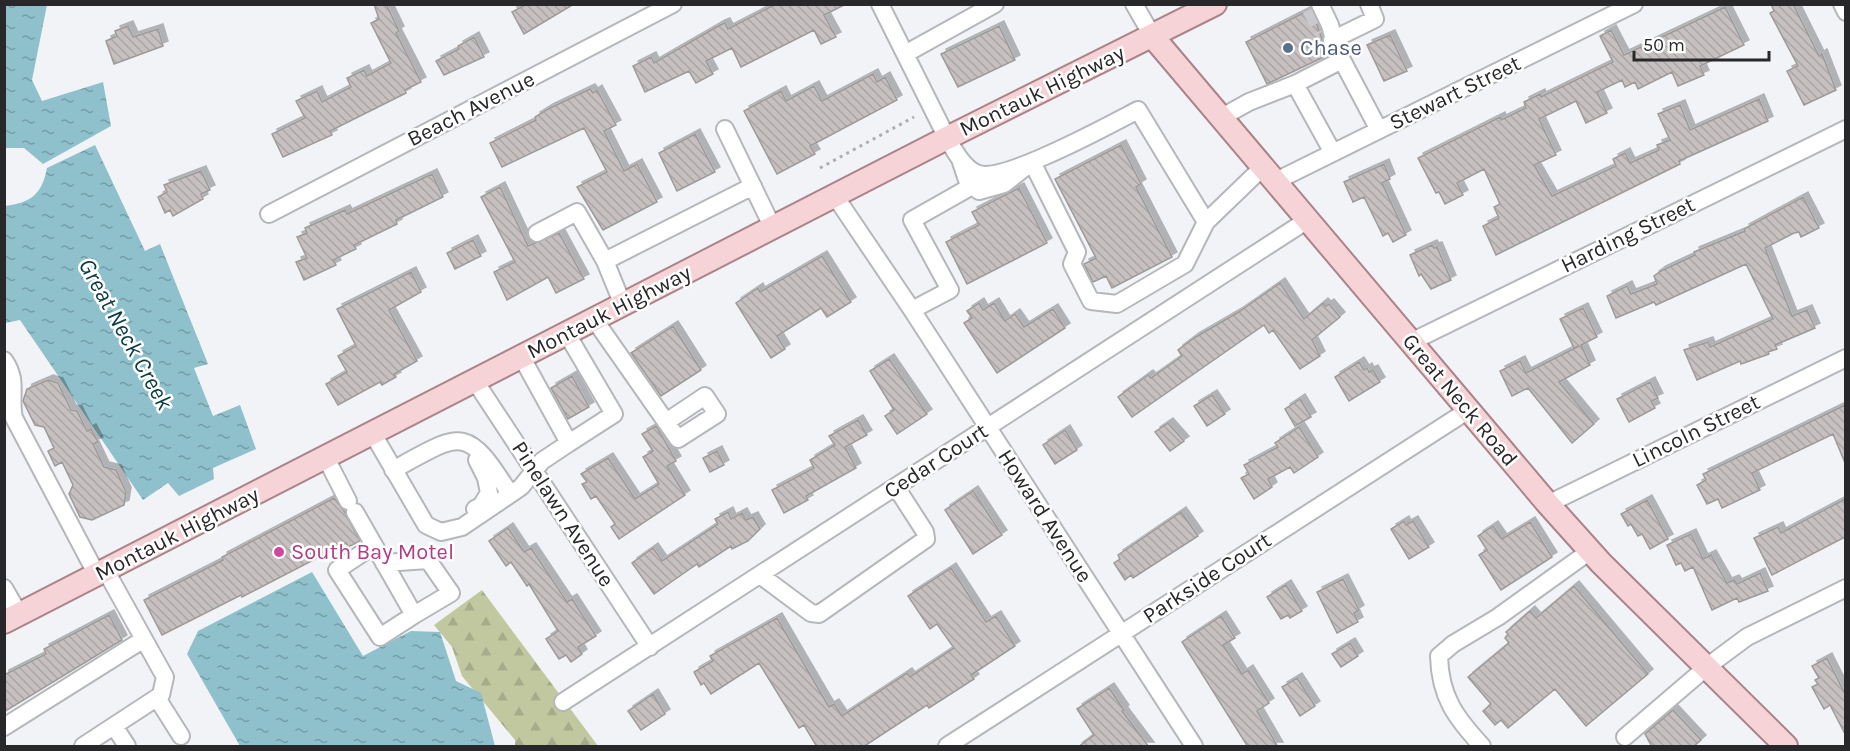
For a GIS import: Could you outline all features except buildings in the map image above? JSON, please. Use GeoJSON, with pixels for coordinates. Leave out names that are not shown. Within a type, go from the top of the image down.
{"type":"FeatureCollection","features":[{"type":"Feature","properties":{"kind":"main road","name":"Montauk Highway"},"geometry":{"type":"LineString","coordinates":[[12,618],[946,138],[1153,37],[1215,4]]}},
{"type":"Feature","properties":{"kind":"main road","name":"Great Neck Road"},"geometry":{"type":"LineString","coordinates":[[1153,37],[1270,173],[1467,411],[1590,552],[1708,666],[1786,747]]}},
{"type":"Feature","properties":{"kind":"street","name":"Beach Avenue"},"geometry":{"type":"LineString","coordinates":[[269,214],[673,4]]}},
{"type":"Feature","properties":{"kind":"street"},"geometry":{"type":"LineString","coordinates":[[880,4],[972,186],[979,191],[1004,184],[1032,162]]}},
{"type":"Feature","properties":{"kind":"street"},"geometry":{"type":"LineString","coordinates":[[905,54],[994,4]]}},
{"type":"Feature","properties":{"kind":"street"},"geometry":{"type":"LineString","coordinates":[[1134,4],[1153,37]]}},
{"type":"Feature","properties":{"kind":"street"},"geometry":{"type":"LineString","coordinates":[[1327,36],[1375,19],[1369,4]]}},
{"type":"Feature","properties":{"kind":"street","name":"Stewart Street"},"geometry":{"type":"LineString","coordinates":[[1032,162],[1077,252],[1072,264],[1091,301],[1117,304],[1185,264],[1206,222],[1270,173],[1333,153],[1634,4]]}},
{"type":"Feature","properties":{"kind":"street"},"geometry":{"type":"LineString","coordinates":[[1842,4],[1845,12]]}},
{"type":"Feature","properties":{"kind":"street"},"geometry":{"type":"LineString","coordinates":[[1313,6],[1330,25],[1327,36],[1379,130]]}},
{"type":"Feature","properties":{"kind":"street"},"geometry":{"type":"LineString","coordinates":[[1222,117],[1249,102],[1295,84],[1342,60]]}},
{"type":"Feature","properties":{"kind":"street"},"geometry":{"type":"LineString","coordinates":[[1295,84],[1333,153]]}},
{"type":"Feature","properties":{"kind":"street"},"geometry":{"type":"LineString","coordinates":[[960,159],[975,173],[988,176],[1032,162],[1138,110],[1206,222]]}},
{"type":"Feature","properties":{"kind":"street"},"geometry":{"type":"LineString","coordinates":[[725,129],[773,228]]}},
{"type":"Feature","properties":{"kind":"street","name":"Harding Street"},"geometry":{"type":"LineString","coordinates":[[1411,342],[1845,129]]}},
{"type":"Feature","properties":{"kind":"street"},"geometry":{"type":"LineString","coordinates":[[604,261],[753,186]]}},
{"type":"Feature","properties":{"kind":"street"},"geometry":{"type":"LineString","coordinates":[[912,310],[950,290],[912,220],[972,186]]}},
{"type":"Feature","properties":{"kind":"street","name":"Howard Avenue"},"geometry":{"type":"LineString","coordinates":[[835,196],[912,310],[1194,747]]}},
{"type":"Feature","properties":{"kind":"street"},"geometry":{"type":"LineString","coordinates":[[537,233],[576,212],[604,261],[623,305]]}},
{"type":"Feature","properties":{"kind":"street","name":"Cedar Court"},"geometry":{"type":"LineString","coordinates":[[563,702],[1308,219]]}},
{"type":"Feature","properties":{"kind":"street"},"geometry":{"type":"LineString","coordinates":[[594,319],[666,422]]}},
{"type":"Feature","properties":{"kind":"street"},"geometry":{"type":"LineString","coordinates":[[373,434],[426,525],[441,532],[462,527],[510,494],[534,473],[542,461],[614,414],[567,334]]}},
{"type":"Feature","properties":{"kind":"street"},"geometry":{"type":"LineString","coordinates":[[521,356],[569,443]]}},
{"type":"Feature","properties":{"kind":"street","name":"Lincoln Street"},"geometry":{"type":"LineString","coordinates":[[1548,504],[1845,358]]}},
{"type":"Feature","properties":{"kind":"street"},"geometry":{"type":"LineString","coordinates":[[4,360],[14,378],[11,397],[14,418],[101,573],[144,639],[165,677],[161,695],[83,747]]}},
{"type":"Feature","properties":{"kind":"street","name":"Pinelawn Avenue"},"geometry":{"type":"LineString","coordinates":[[475,381],[650,646]]}},
{"type":"Feature","properties":{"kind":"street","name":"Parkside Court"},"geometry":{"type":"LineString","coordinates":[[947,747],[1467,411]]}},
{"type":"Feature","properties":{"kind":"street"},"geometry":{"type":"LineString","coordinates":[[393,470],[444,442],[458,439],[473,444],[487,457],[510,494]]}},
{"type":"Feature","properties":{"kind":"street"},"geometry":{"type":"LineString","coordinates":[[426,525],[442,524],[458,518],[481,506],[489,493],[486,478],[476,458],[473,444]]}},
{"type":"Feature","properties":{"kind":"street"},"geometry":{"type":"LineString","coordinates":[[326,458],[373,546],[414,615]]}},
{"type":"Feature","properties":{"kind":"street"},"geometry":{"type":"LineString","coordinates":[[760,575],[812,613],[819,614],[926,539],[925,532],[896,487]]}},
{"type":"Feature","properties":{"kind":"street"},"geometry":{"type":"LineString","coordinates":[[373,546],[337,570],[380,637],[451,593],[428,560],[384,563]]}},
{"type":"Feature","properties":{"kind":"street"},"geometry":{"type":"LineString","coordinates":[[1482,747],[1454,716],[1439,674],[1439,656],[1453,644],[1508,611],[1590,552]]}},
{"type":"Feature","properties":{"kind":"street"},"geometry":{"type":"LineString","coordinates":[[4,588],[12,618]]}},
{"type":"Feature","properties":{"kind":"street"},"geometry":{"type":"LineString","coordinates":[[1625,737],[1708,666],[1747,637],[1845,588]]}},
{"type":"Feature","properties":{"kind":"street"},"geometry":{"type":"LineString","coordinates":[[4,727],[144,639]]}},
{"type":"Feature","properties":{"kind":"street"},"geometry":{"type":"LineString","coordinates":[[157,698],[181,736]]}},
{"type":"Feature","properties":{"kind":"street"},"geometry":{"type":"LineString","coordinates":[[114,726],[127,747]]}},
{"type":"Feature","properties":{"kind":"path"},"geometry":{"type":"LineString","coordinates":[[820,168],[914,117]]}},
{"type":"Feature","properties":{"kind":"green space"},"geometry":{"type":"Polygon","coordinates":[[[482,590],[598,746],[515,746],[515,740],[462,676],[452,647],[434,625],[482,590]]]}},
{"type":"Feature","properties":{"kind":"water"},"geometry":{"type":"Polygon","coordinates":[[[4,5],[47,5],[32,80],[42,101],[103,82],[111,126],[43,164],[24,148],[5,148],[4,5]]]}},
{"type":"Feature","properties":{"kind":"water","name":"Great Neck Creek"},"geometry":{"type":"Polygon","coordinates":[[[95,145],[145,251],[160,244],[208,364],[194,368],[213,416],[240,405],[256,449],[213,468],[214,479],[179,496],[168,483],[143,500],[20,320],[5,323],[5,206],[14,205],[34,196],[42,184],[47,168],[95,145]]]}},
{"type":"Feature","properties":{"kind":"water"},"geometry":{"type":"Polygon","coordinates":[[[312,572],[363,656],[411,631],[440,632],[456,681],[481,693],[495,746],[240,746],[187,654],[198,631],[312,572]]]}},
{"type":"Feature","properties":{"kind":"tunnel"},"geometry":{"type":"LineString","coordinates":[[1310,9],[1322,32]]}},
{"type":"Feature","properties":{"kind":"place","name":"Chase"},"geometry":{"type":"Point","coordinates":[1288,48]}},
{"type":"Feature","properties":{"kind":"place","name":"South Bay Motel"},"geometry":{"type":"Point","coordinates":[279,552]}}]}
